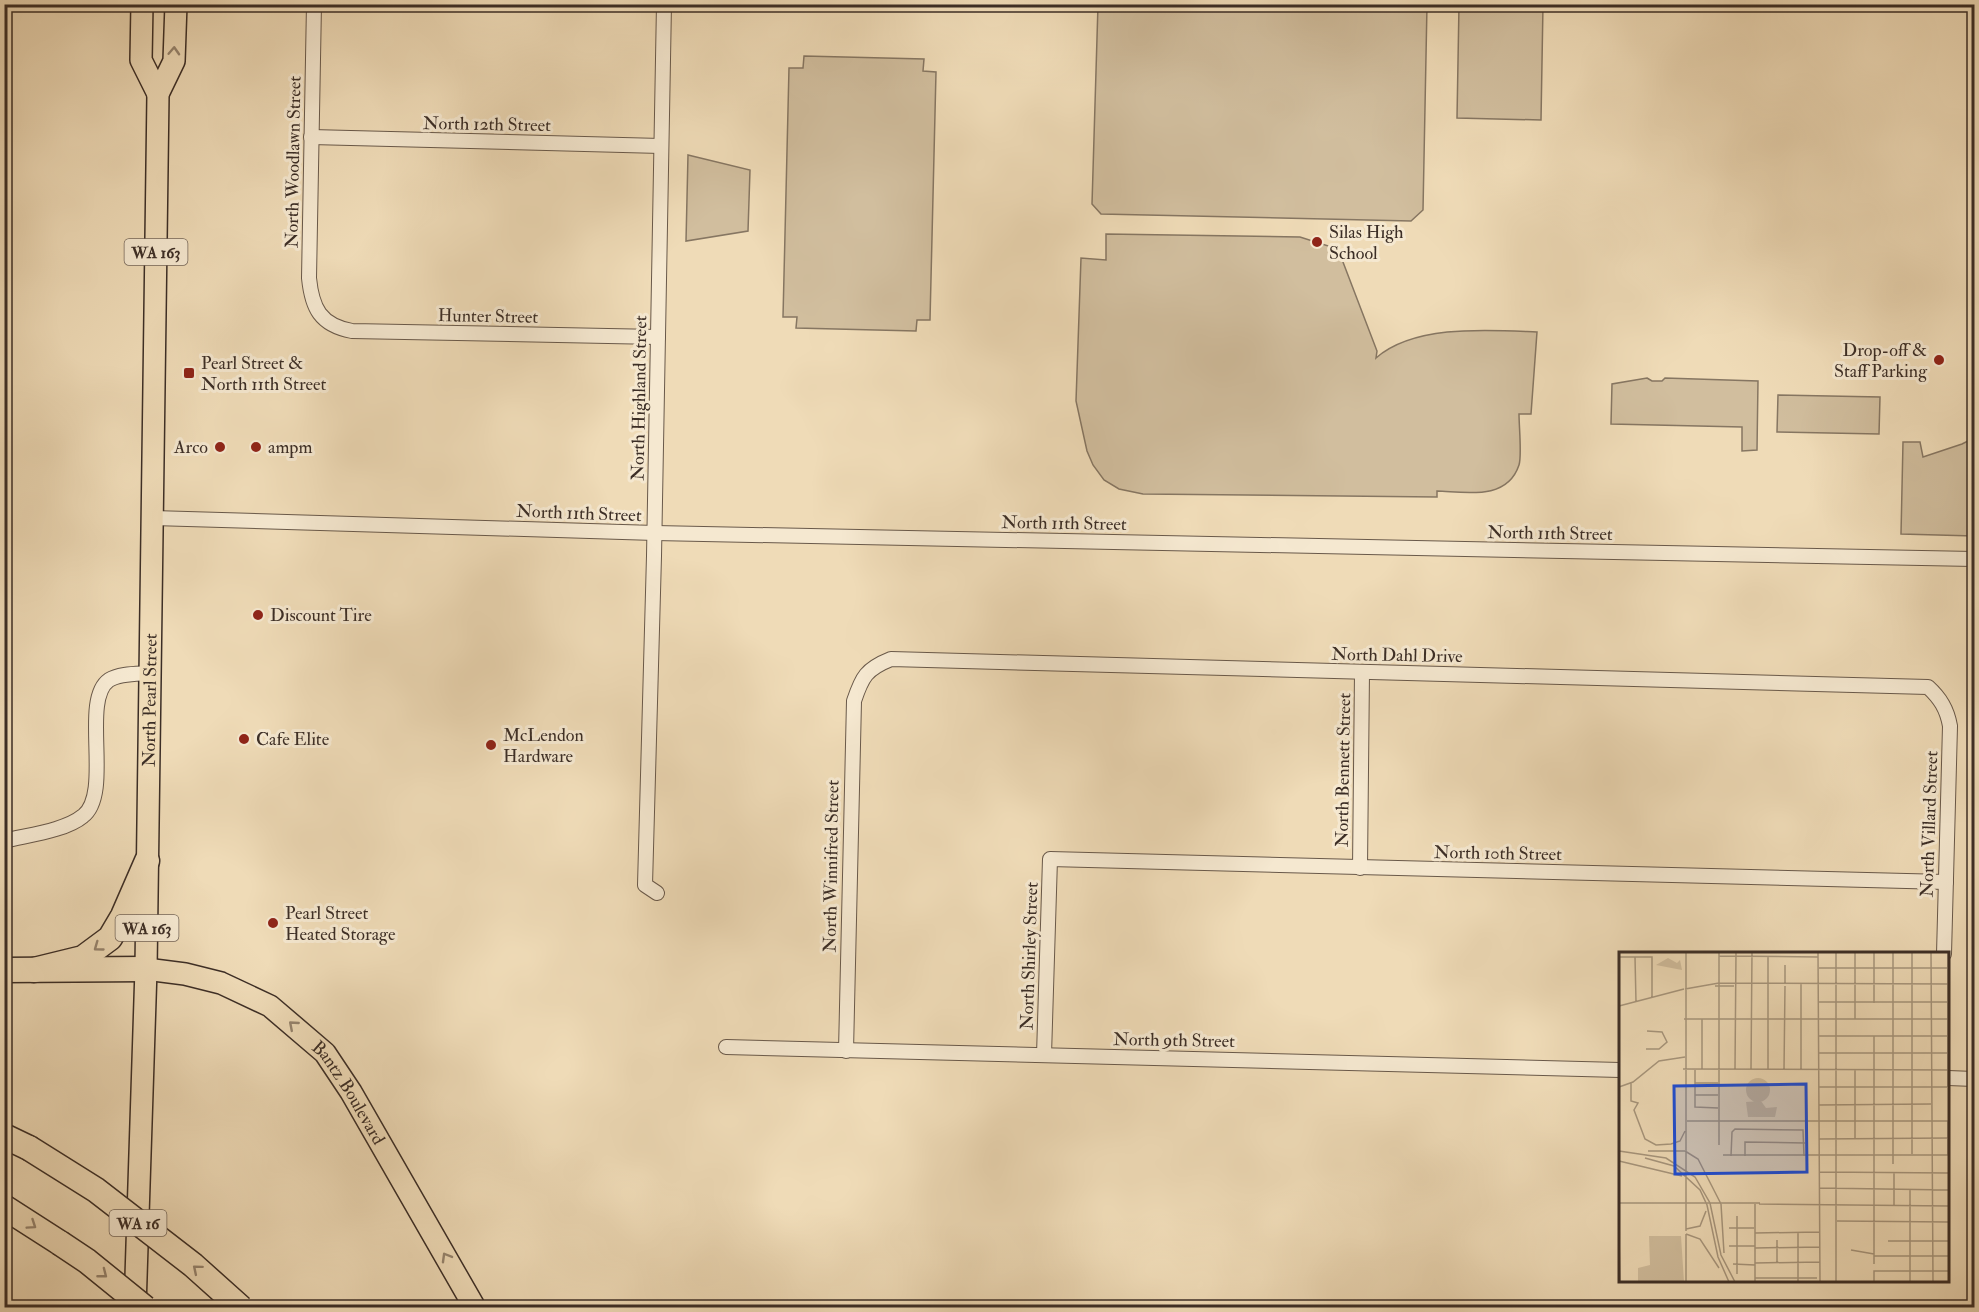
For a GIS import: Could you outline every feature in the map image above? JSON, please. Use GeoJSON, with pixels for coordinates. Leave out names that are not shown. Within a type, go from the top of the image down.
{"type":"FeatureCollection","features":[{"type":"Feature","properties":{"kind":"highway"},"geometry":{"type":"LineString","coordinates":[[34,970],[83,957],[111,938],[147,861]]}},
{"type":"Feature","properties":{"kind":"highway"},"geometry":{"type":"LineString","coordinates":[[4,970],[146,969]]}},
{"type":"Feature","properties":{"kind":"highway","name":"WA 16"},"geometry":{"type":"LineString","coordinates":[[4,1136],[29,1148],[96,1190],[193,1265],[241,1308]]}},
{"type":"Feature","properties":{"kind":"highway"},"geometry":{"type":"LineString","coordinates":[[4,1207],[87,1261],[145,1308]]}},
{"type":"Feature","properties":{"kind":"main road","name":"North Pearl Street"},"geometry":{"type":"LineString","coordinates":[[142,4],[141,60],[158,94]]}},
{"type":"Feature","properties":{"kind":"main road","name":"North Pearl Street"},"geometry":{"type":"LineString","coordinates":[[135,1308],[146,969],[158,94],[174,61],[176,4]]}},
{"type":"Feature","properties":{"kind":"main road","name":"Bantz Boulevard"},"geometry":{"type":"LineString","coordinates":[[146,969],[185,974],[221,983],[270,1006],[325,1053],[351,1092],[475,1308]]}},
{"type":"Feature","properties":{"kind":"street","name":"North Woodlawn Street"},"geometry":{"type":"LineString","coordinates":[[314,4],[309,278],[313,302],[322,317]]}},
{"type":"Feature","properties":{"kind":"street","name":"North Highland Street"},"geometry":{"type":"LineString","coordinates":[[657,893],[645,885],[655,533],[664,4]]}},
{"type":"Feature","properties":{"kind":"street","name":"North 12th Street"},"geometry":{"type":"LineString","coordinates":[[311,137],[661,146]]}},
{"type":"Feature","properties":{"kind":"street","name":"Hunter Street"},"geometry":{"type":"LineString","coordinates":[[322,317],[337,328],[352,331],[658,337]]}},
{"type":"Feature","properties":{"kind":"street","name":"North 11th Street"},"geometry":{"type":"LineString","coordinates":[[153,518],[655,533],[1974,559]]}},
{"type":"Feature","properties":{"kind":"street","name":"North Dahl Drive"},"geometry":{"type":"LineString","coordinates":[[860,684],[867,671],[891,659],[1913,685],[1928,687],[1939,697]]}},
{"type":"Feature","properties":{"kind":"street","name":"North Bennett Street"},"geometry":{"type":"LineString","coordinates":[[1360,868],[1362,672]]}},
{"type":"Feature","properties":{"kind":"street"},"geometry":{"type":"LineString","coordinates":[[4,841],[60,827],[81,818],[89,811],[95,784],[97,712],[100,692],[109,680],[117,676],[150,673]]}},
{"type":"Feature","properties":{"kind":"street","name":"North Winnifred Street"},"geometry":{"type":"LineString","coordinates":[[846,1051],[852,717],[854,701],[860,684]]}},
{"type":"Feature","properties":{"kind":"street","name":"North Villard Street"},"geometry":{"type":"LineString","coordinates":[[1939,697],[1948,714],[1950,726],[1944,952]]}},
{"type":"Feature","properties":{"kind":"street","name":"North 10th Street"},"geometry":{"type":"LineString","coordinates":[[1050,859],[1946,882]]}},
{"type":"Feature","properties":{"kind":"street","name":"North Shirley Street"},"geometry":{"type":"LineString","coordinates":[[1044,1055],[1050,859]]}},
{"type":"Feature","properties":{"kind":"street","name":"North 9th Street"},"geometry":{"type":"LineString","coordinates":[[726,1047],[1619,1070]]}},
{"type":"Feature","properties":{"kind":"street"},"geometry":{"type":"LineString","coordinates":[[1949,1078],[1974,1079]]}},
{"type":"Feature","properties":{"kind":"shaded area"},"geometry":{"type":"Polygon","coordinates":[[[1098,5],[1427,5],[1423,210],[1411,221],[1101,214],[1092,204],[1098,5]]]}},
{"type":"Feature","properties":{"kind":"shaded area"},"geometry":{"type":"Polygon","coordinates":[[[1459,5],[1543,5],[1541,120],[1457,118],[1459,5]]]}},
{"type":"Feature","properties":{"kind":"shaded area"},"geometry":{"type":"Polygon","coordinates":[[[804,56],[924,59],[923,71],[936,72],[930,320],[917,320],[916,331],[796,328],[797,317],[783,317],[789,68],[803,68],[804,56]]]}},
{"type":"Feature","properties":{"kind":"shaded area"},"geometry":{"type":"Polygon","coordinates":[[[688,155],[750,170],[748,231],[686,241],[688,155]]]}},
{"type":"Feature","properties":{"kind":"shaded area"},"geometry":{"type":"Polygon","coordinates":[[[1106,234],[1300,237],[1338,249],[1377,351],[1376,358],[1392,347],[1431,334],[1475,330],[1537,332],[1531,414],[1519,414],[1520,461],[1513,476],[1505,484],[1495,489],[1473,493],[1437,491],[1437,497],[1143,494],[1119,489],[1104,480],[1093,465],[1087,451],[1076,401],[1081,258],[1106,260],[1106,234]]]}},
{"type":"Feature","properties":{"kind":"shaded area"},"geometry":{"type":"Polygon","coordinates":[[[1647,378],[1652,381],[1662,381],[1665,378],[1758,381],[1757,450],[1742,451],[1742,427],[1611,424],[1612,384],[1647,378]]]}},
{"type":"Feature","properties":{"kind":"shaded area"},"geometry":{"type":"Polygon","coordinates":[[[1778,395],[1880,397],[1879,434],[1777,432],[1778,395]]]}},
{"type":"Feature","properties":{"kind":"shaded area"},"geometry":{"type":"Polygon","coordinates":[[[1974,438],[1974,536],[1901,534],[1903,442],[1920,442],[1923,457],[1974,438]]]}},
{"type":"Feature","properties":{"kind":"place","name":"Silas High School"},"geometry":{"type":"Point","coordinates":[1317,242]}},
{"type":"Feature","properties":{"kind":"place","name":"Drop-off & Staff Parking"},"geometry":{"type":"Point","coordinates":[1939,360]}},
{"type":"Feature","properties":{"kind":"place","name":"Pearl Street & North 11th Street"},"geometry":{"type":"Point","coordinates":[189,373]}},
{"type":"Feature","properties":{"kind":"place","name":"Arco"},"geometry":{"type":"Point","coordinates":[220,447]}},
{"type":"Feature","properties":{"kind":"place","name":"ampm"},"geometry":{"type":"Point","coordinates":[256,447]}},
{"type":"Feature","properties":{"kind":"place","name":"Discount Tire"},"geometry":{"type":"Point","coordinates":[258,615]}},
{"type":"Feature","properties":{"kind":"place","name":"Cafe Elite"},"geometry":{"type":"Point","coordinates":[244,739]}},
{"type":"Feature","properties":{"kind":"place","name":"McLendon Hardware"},"geometry":{"type":"Point","coordinates":[491,745]}},
{"type":"Feature","properties":{"kind":"place","name":"Pearl Street Heated Storage"},"geometry":{"type":"Point","coordinates":[273,923]}}]}
